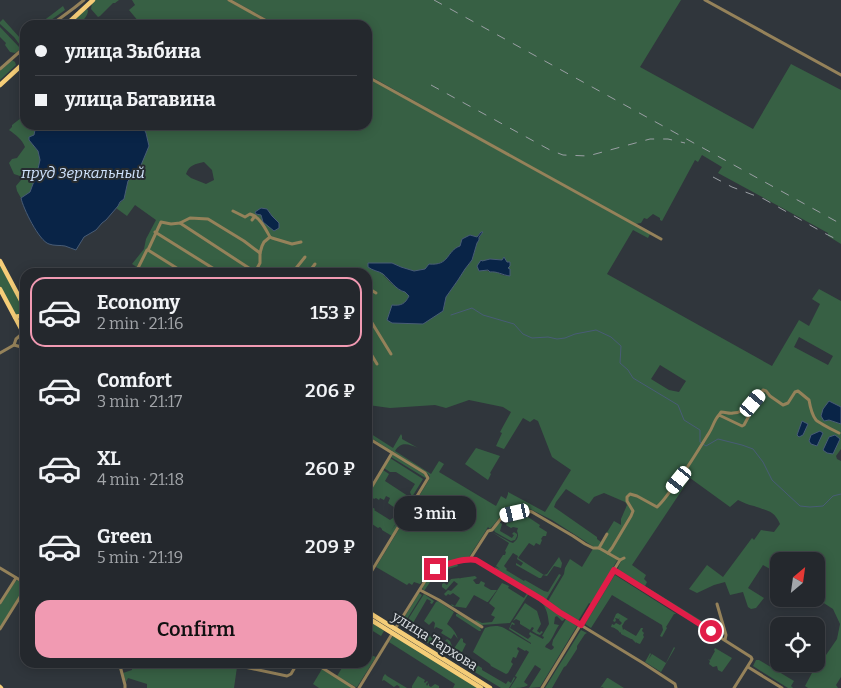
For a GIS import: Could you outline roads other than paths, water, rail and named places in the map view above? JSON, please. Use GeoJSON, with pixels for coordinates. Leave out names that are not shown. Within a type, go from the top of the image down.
{"type":"FeatureCollection","features":[{"type":"Feature","properties":{"kind":"main road"},"geometry":{"type":"LineString","coordinates":[[70,20],[92,0]]}},
{"type":"Feature","properties":{"kind":"main road"},"geometry":{"type":"LineString","coordinates":[[0,83],[20,65]]}},
{"type":"Feature","properties":{"kind":"main road"},"geometry":{"type":"LineString","coordinates":[[0,261],[20,299]]}},
{"type":"Feature","properties":{"kind":"main road"},"geometry":{"type":"LineString","coordinates":[[0,289],[20,326]]}},
{"type":"Feature","properties":{"kind":"main road"},"geometry":{"type":"LineString","coordinates":[[15,317],[20,316]]}},
{"type":"Feature","properties":{"kind":"main road","name":"улица Тархова"},"geometry":{"type":"LineString","coordinates":[[372,615],[393,632]]}},
{"type":"Feature","properties":{"kind":"main road","name":"улица Тархова"},"geometry":{"type":"LineString","coordinates":[[372,620],[490,688]]}},
{"type":"Feature","properties":{"kind":"main road","name":"улица Тархова"},"geometry":{"type":"LineString","coordinates":[[402,636],[481,688]]}},
{"type":"Feature","properties":{"kind":"street"},"geometry":{"type":"LineString","coordinates":[[58,20],[84,0]]}},
{"type":"Feature","properties":{"kind":"street"},"geometry":{"type":"LineString","coordinates":[[229,0],[265,20]]}},
{"type":"Feature","properties":{"kind":"street"},"geometry":{"type":"LineString","coordinates":[[705,0],[841,75]]}},
{"type":"Feature","properties":{"kind":"street"},"geometry":{"type":"LineString","coordinates":[[0,69],[20,51]]}},
{"type":"Feature","properties":{"kind":"street"},"geometry":{"type":"LineString","coordinates":[[372,79],[661,239]]}},
{"type":"Feature","properties":{"kind":"street"},"geometry":{"type":"LineString","coordinates":[[233,211],[245,218],[250,214],[255,216],[262,223],[270,237],[276,240],[292,244],[301,242]]}},
{"type":"Feature","properties":{"kind":"street"},"geometry":{"type":"LineString","coordinates":[[252,220],[255,216]]}},
{"type":"Feature","properties":{"kind":"street"},"geometry":{"type":"LineString","coordinates":[[138,268],[161,222],[180,223],[190,218],[211,220],[260,253]]}},
{"type":"Feature","properties":{"kind":"street"},"geometry":{"type":"LineString","coordinates":[[180,223],[249,268]]}},
{"type":"Feature","properties":{"kind":"street"},"geometry":{"type":"LineString","coordinates":[[155,232],[213,268]]}},
{"type":"Feature","properties":{"kind":"street"},"geometry":{"type":"LineString","coordinates":[[257,268],[264,242],[270,237]]}},
{"type":"Feature","properties":{"kind":"street"},"geometry":{"type":"LineString","coordinates":[[148,250],[177,268]]}},
{"type":"Feature","properties":{"kind":"street"},"geometry":{"type":"LineString","coordinates":[[297,268],[305,257]]}},
{"type":"Feature","properties":{"kind":"street"},"geometry":{"type":"LineString","coordinates":[[312,268],[315,264]]}},
{"type":"Feature","properties":{"kind":"street"},"geometry":{"type":"LineString","coordinates":[[372,290],[376,292]]}},
{"type":"Feature","properties":{"kind":"street"},"geometry":{"type":"LineString","coordinates":[[372,323],[391,354]]}},
{"type":"Feature","properties":{"kind":"street"},"geometry":{"type":"LineString","coordinates":[[0,353],[14,345],[16,338],[20,336]]}},
{"type":"Feature","properties":{"kind":"street"},"geometry":{"type":"LineString","coordinates":[[14,345],[20,347]]}},
{"type":"Feature","properties":{"kind":"street"},"geometry":{"type":"LineString","coordinates":[[372,356],[377,364]]}},
{"type":"Feature","properties":{"kind":"street"},"geometry":{"type":"LineString","coordinates":[[718,415],[742,426],[763,390],[766,390],[770,396],[783,404],[788,403],[795,392],[798,391],[809,400],[816,420],[839,433]]}},
{"type":"Feature","properties":{"kind":"street"},"geometry":{"type":"LineString","coordinates":[[608,553],[633,511],[627,501],[627,497],[630,494],[637,496],[657,507],[697,454],[718,415],[721,412],[734,414],[742,411],[760,395]]}},
{"type":"Feature","properties":{"kind":"street"},"geometry":{"type":"LineString","coordinates":[[372,440],[427,475],[428,479],[372,570]]}},
{"type":"Feature","properties":{"kind":"street"},"geometry":{"type":"LineString","coordinates":[[372,486],[392,453]]}},
{"type":"Feature","properties":{"kind":"street"},"geometry":{"type":"LineString","coordinates":[[470,559],[488,531],[492,530],[503,516],[529,510],[585,544],[599,548],[620,560]]}},
{"type":"Feature","properties":{"kind":"street"},"geometry":{"type":"LineString","coordinates":[[599,548],[607,534]]}},
{"type":"Feature","properties":{"kind":"street"},"geometry":{"type":"LineString","coordinates":[[542,688],[620,560],[624,558]]}},
{"type":"Feature","properties":{"kind":"street"},"geometry":{"type":"LineString","coordinates":[[372,667],[430,573],[441,566],[470,559],[480,562],[541,599],[671,681],[675,684],[676,688]]}},
{"type":"Feature","properties":{"kind":"street"},"geometry":{"type":"LineString","coordinates":[[0,568],[20,580]]}},
{"type":"Feature","properties":{"kind":"street"},"geometry":{"type":"LineString","coordinates":[[614,570],[749,655],[752,659],[734,688]]}},
{"type":"Feature","properties":{"kind":"street"},"geometry":{"type":"LineString","coordinates":[[0,603],[16,578]]}},
{"type":"Feature","properties":{"kind":"street"},"geometry":{"type":"LineString","coordinates":[[420,590],[482,627]]}},
{"type":"Feature","properties":{"kind":"street"},"geometry":{"type":"LineString","coordinates":[[0,629],[20,597]]}},
{"type":"Feature","properties":{"kind":"street"},"geometry":{"type":"LineString","coordinates":[[717,604],[726,635],[725,640]]}},
{"type":"Feature","properties":{"kind":"street"},"geometry":{"type":"LineString","coordinates":[[748,667],[782,688]]}},
{"type":"Feature","properties":{"kind":"street"},"geometry":{"type":"LineString","coordinates":[[121,668],[125,688]]}},
{"type":"Feature","properties":{"kind":"street"},"geometry":{"type":"LineString","coordinates":[[249,668],[287,676],[291,674],[294,668]]}},
{"type":"Feature","properties":{"kind":"street"},"geometry":{"type":"LineString","coordinates":[[322,668],[354,688]]}},
{"type":"Feature","properties":{"kind":"street"},"geometry":{"type":"LineString","coordinates":[[359,688],[371,668]]}},
{"type":"Feature","properties":{"kind":"water","name":"пруд Зеркальный"},"geometry":{"type":"Polygon","coordinates":[[[35,130],[144,130],[146,133],[149,146],[139,170],[128,181],[124,199],[96,230],[84,237],[76,250],[45,242],[32,224],[25,209],[21,198],[30,192],[40,160],[38,151],[29,140],[29,137],[34,135],[35,130]]]}},
{"type":"Feature","properties":{"kind":"water"},"geometry":{"type":"Polygon","coordinates":[[[261,208],[267,209],[279,223],[279,228],[274,231],[263,222],[261,215],[255,212],[261,208]]]}},
{"type":"Feature","properties":{"kind":"water"},"geometry":{"type":"Polygon","coordinates":[[[483,232],[479,237],[472,260],[446,297],[443,311],[423,324],[392,323],[387,320],[392,305],[402,304],[409,296],[396,287],[383,274],[368,267],[368,263],[392,263],[414,271],[425,269],[429,264],[444,261],[452,251],[460,246],[462,239],[470,235],[477,237],[483,232]]]}},
{"type":"Feature","properties":{"kind":"water"},"geometry":{"type":"Polygon","coordinates":[[[504,257],[507,262],[510,262],[508,268],[510,269],[510,276],[488,270],[479,271],[477,266],[481,260],[502,260],[504,257]]]}},
{"type":"Feature","properties":{"kind":"water"},"geometry":{"type":"Polygon","coordinates":[[[829,401],[841,407],[841,424],[829,420],[824,421],[821,416],[823,409],[829,401]]]}},
{"type":"Feature","properties":{"kind":"water"},"geometry":{"type":"Polygon","coordinates":[[[802,421],[808,424],[803,435],[799,437],[797,435],[802,421]]]}},
{"type":"Feature","properties":{"kind":"water"},"geometry":{"type":"Polygon","coordinates":[[[820,431],[823,433],[817,446],[811,444],[809,441],[811,435],[820,431]]]}},
{"type":"Feature","properties":{"kind":"water"},"geometry":{"type":"Polygon","coordinates":[[[835,435],[840,439],[833,454],[827,453],[823,450],[829,437],[835,435]]]}},
{"type":"Feature","properties":{"kind":"waterway"},"geometry":{"type":"LineString","coordinates":[[451,315],[472,308],[483,315],[514,324],[523,334],[532,338],[548,337],[557,339],[596,330],[611,337],[621,346],[620,363],[633,378],[678,405],[684,420],[700,430],[700,442],[706,446],[718,439],[753,449],[763,462],[772,480],[800,506],[823,506],[833,496],[841,494]]}},
{"type":"Feature","properties":{"kind":"railway"},"geometry":{"type":"LineString","coordinates":[[434,0],[841,224]]}},
{"type":"Feature","properties":{"kind":"railway"},"geometry":{"type":"LineString","coordinates":[[431,85],[550,150],[563,155],[588,156],[650,139],[668,139],[685,143]]}},
{"type":"Feature","properties":{"kind":"railway"},"geometry":{"type":"LineString","coordinates":[[713,177],[732,187],[764,199],[824,233],[841,239]]}}]}
